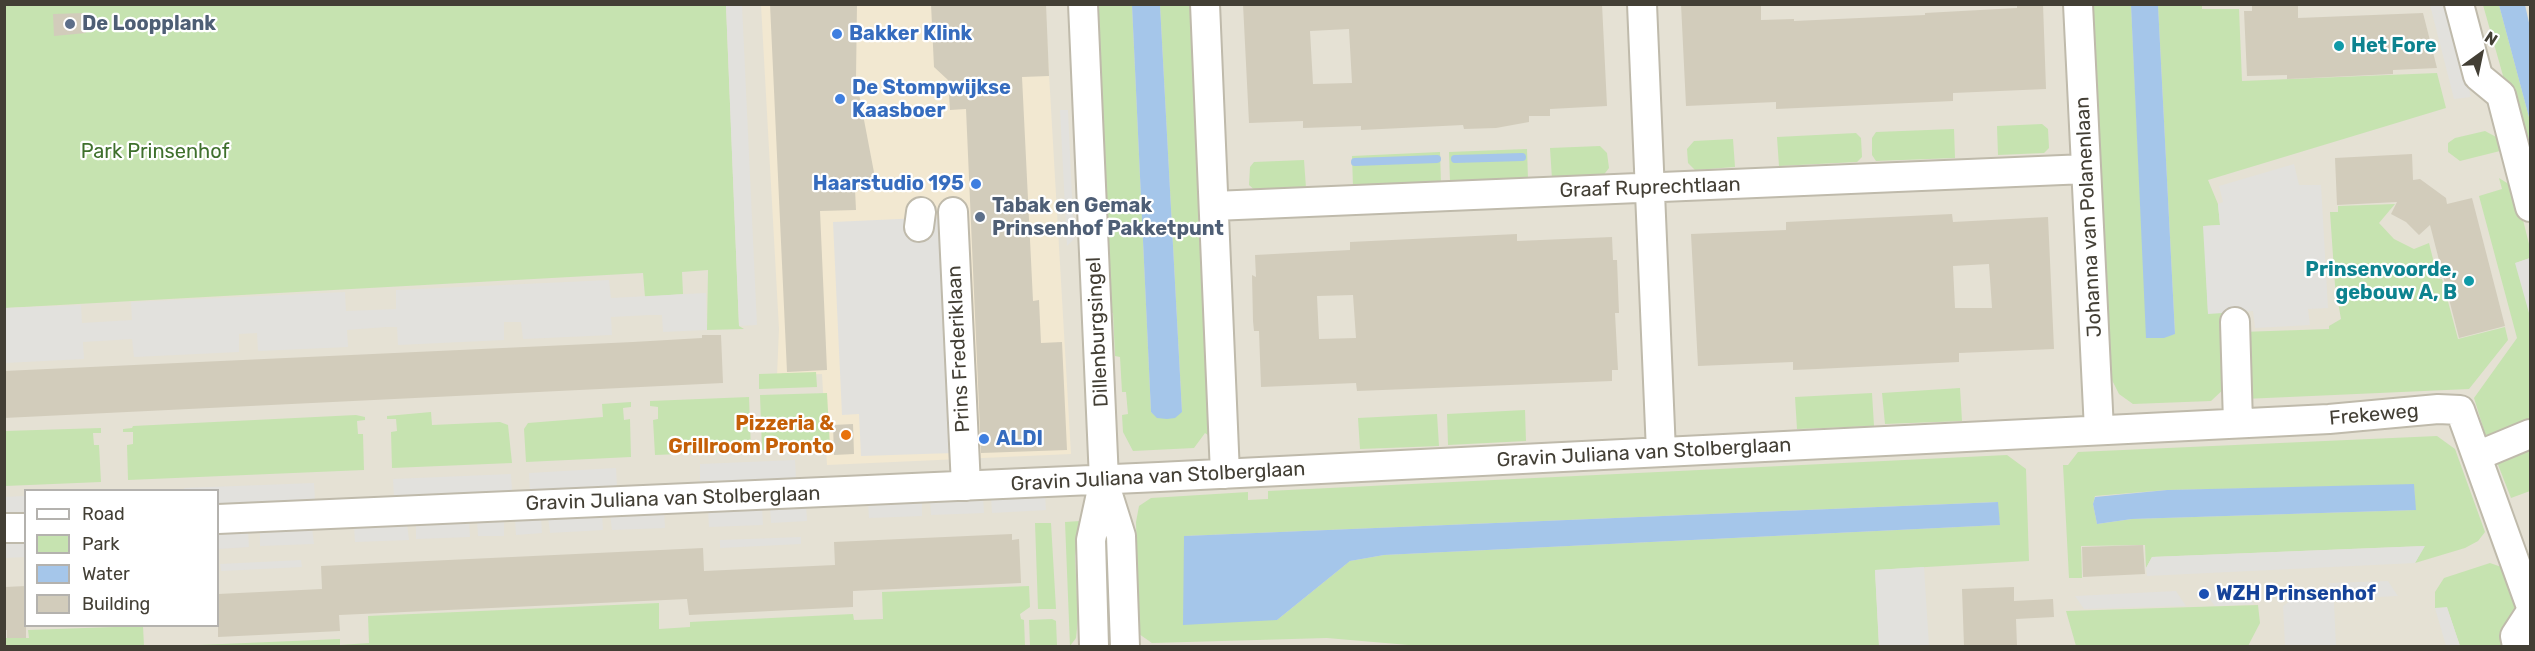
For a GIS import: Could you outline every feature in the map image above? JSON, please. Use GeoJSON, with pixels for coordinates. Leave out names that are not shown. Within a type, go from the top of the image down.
{"type":"FeatureCollection","features":[{"type":"Feature","properties":{"kind":"street","name":"Dillenburgsingel"},"geometry":{"type":"LineString","coordinates":[[1083,4],[1104,480],[1121,536],[1125,646]]}},
{"type":"Feature","properties":{"kind":"street"},"geometry":{"type":"LineString","coordinates":[[1206,4],[1225,474]]}},
{"type":"Feature","properties":{"kind":"street"},"geometry":{"type":"LineString","coordinates":[[1642,4],[1661,452]]}},
{"type":"Feature","properties":{"kind":"street","name":"Johanna van Polanenlaan"},"geometry":{"type":"LineString","coordinates":[[2078,4],[2099,430]]}},
{"type":"Feature","properties":{"kind":"street"},"geometry":{"type":"LineString","coordinates":[[2459,4],[2478,76],[2501,95],[2530,207]]}},
{"type":"Feature","properties":{"kind":"street","name":"Graaf Ruprechtlaan"},"geometry":{"type":"LineString","coordinates":[[1214,206],[2086,169]]}},
{"type":"Feature","properties":{"kind":"street","name":"Prins Frederiklaan"},"geometry":{"type":"LineString","coordinates":[[953,212],[966,486]]}},
{"type":"Feature","properties":{"kind":"street"},"geometry":{"type":"LineString","coordinates":[[2235,322],[2238,423]]}},
{"type":"Feature","properties":{"kind":"street","name":"Frekeweg"},"geometry":{"type":"LineString","coordinates":[[2099,430],[2438,409],[2460,410],[2530,604]]}},
{"type":"Feature","properties":{"kind":"street","name":"Gravin Juliana van Stolberglaan"},"geometry":{"type":"LineString","coordinates":[[219,519],[1104,480],[2099,430]]}},
{"type":"Feature","properties":{"kind":"street"},"geometry":{"type":"LineString","coordinates":[[2477,456],[2530,434]]}},
{"type":"Feature","properties":{"kind":"street","name":"Dillenburgsingel"},"geometry":{"type":"LineString","coordinates":[[1095,646],[1091,540],[1104,480]]}},
{"type":"Feature","properties":{"kind":"street"},"geometry":{"type":"LineString","coordinates":[[4,528],[24,528]]}},
{"type":"Feature","properties":{"kind":"street"},"geometry":{"type":"LineString","coordinates":[[2517,646],[2515,636],[2530,613]]}},
{"type":"Feature","properties":{"kind":"shaded area"},"geometry":{"type":"Polygon","coordinates":[[[4,5],[2530,5],[2530,646],[5,646],[4,5]]]}},
{"type":"Feature","properties":{"kind":"shaded area"},"geometry":{"type":"Polygon","coordinates":[[[726,5],[742,5],[757,325],[739,326],[726,5]]]}},
{"type":"Feature","properties":{"kind":"shaded area"},"geometry":{"type":"Polygon","coordinates":[[[761,5],[1045,5],[1071,454],[827,465],[822,374],[777,376],[779,329],[761,5]]]}},
{"type":"Feature","properties":{"kind":"shaded area"},"geometry":{"type":"Polygon","coordinates":[[[2430,5],[2446,5],[2471,97],[2454,99],[2430,5]]]}},
{"type":"Feature","properties":{"kind":"shaded area"},"geometry":{"type":"Polygon","coordinates":[[[1060,110],[1068,110],[1074,239],[1067,246],[1060,110]]]}},
{"type":"Feature","properties":{"kind":"shaded area"},"geometry":{"type":"Polygon","coordinates":[[[2294,164],[2299,185],[2321,185],[2328,308],[2308,309],[2310,325],[2255,328],[2253,311],[2208,314],[2203,226],[2220,225],[2218,204],[2223,202],[2219,186],[2294,164]]]}},
{"type":"Feature","properties":{"kind":"shaded area"},"geometry":{"type":"Polygon","coordinates":[[[943,217],[954,453],[861,456],[859,414],[842,415],[833,222],[943,217]]]}},
{"type":"Feature","properties":{"kind":"shaded area"},"geometry":{"type":"Polygon","coordinates":[[[2530,258],[2530,312],[2529,313],[2515,263],[2530,258]]]}},
{"type":"Feature","properties":{"kind":"shaded area"},"geometry":{"type":"Polygon","coordinates":[[[609,280],[611,298],[706,293],[707,330],[663,332],[662,315],[650,315],[611,317],[612,335],[523,339],[521,322],[504,322],[504,340],[398,345],[397,327],[386,327],[347,330],[348,347],[258,351],[257,333],[239,334],[239,352],[134,357],[132,339],[83,342],[84,359],[5,363],[5,308],[81,305],[82,323],[132,320],[131,302],[345,292],[346,311],[396,309],[396,290],[609,280]]]}},
{"type":"Feature","properties":{"kind":"shaded area"},"geometry":{"type":"Polygon","coordinates":[[[795,460],[796,478],[700,483],[700,464],[795,460]]]}},
{"type":"Feature","properties":{"kind":"shaded area"},"geometry":{"type":"Polygon","coordinates":[[[616,468],[617,486],[530,491],[529,473],[616,468]]]}},
{"type":"Feature","properties":{"kind":"shaded area"},"geometry":{"type":"Polygon","coordinates":[[[511,474],[512,491],[394,497],[393,479],[511,474]]]}},
{"type":"Feature","properties":{"kind":"shaded area"},"geometry":{"type":"Polygon","coordinates":[[[314,483],[315,501],[219,506],[219,489],[184,488],[314,483]]]}},
{"type":"Feature","properties":{"kind":"shaded area"},"geometry":{"type":"Polygon","coordinates":[[[1045,494],[1046,510],[992,513],[991,497],[1045,494]]]}},
{"type":"Feature","properties":{"kind":"shaded area"},"geometry":{"type":"Polygon","coordinates":[[[24,496],[24,514],[5,515],[4,497],[24,496]]]}},
{"type":"Feature","properties":{"kind":"shaded area"},"geometry":{"type":"Polygon","coordinates":[[[983,497],[984,513],[931,515],[930,500],[983,497]]]}},
{"type":"Feature","properties":{"kind":"shaded area"},"geometry":{"type":"Polygon","coordinates":[[[922,500],[922,516],[869,518],[868,502],[922,500]]]}},
{"type":"Feature","properties":{"kind":"shaded area"},"geometry":{"type":"Polygon","coordinates":[[[806,504],[807,521],[771,523],[770,506],[806,504]]]}},
{"type":"Feature","properties":{"kind":"shaded area"},"geometry":{"type":"Polygon","coordinates":[[[762,507],[763,525],[709,527],[708,509],[762,507]]]}},
{"type":"Feature","properties":{"kind":"shaded area"},"geometry":{"type":"Polygon","coordinates":[[[664,511],[665,528],[612,530],[610,514],[664,511]]]}},
{"type":"Feature","properties":{"kind":"shaded area"},"geometry":{"type":"Polygon","coordinates":[[[602,514],[603,530],[550,533],[548,517],[602,514]]]}},
{"type":"Feature","properties":{"kind":"shaded area"},"geometry":{"type":"Polygon","coordinates":[[[541,517],[542,533],[516,535],[515,519],[541,517]]]}},
{"type":"Feature","properties":{"kind":"shaded area"},"geometry":{"type":"Polygon","coordinates":[[[504,519],[504,536],[478,536],[477,520],[504,519]]]}},
{"type":"Feature","properties":{"kind":"shaded area"},"geometry":{"type":"Polygon","coordinates":[[[469,521],[470,537],[416,539],[416,524],[469,521]]]}},
{"type":"Feature","properties":{"kind":"shaded area"},"geometry":{"type":"Polygon","coordinates":[[[407,523],[409,540],[355,542],[354,526],[407,523]]]}},
{"type":"Feature","properties":{"kind":"shaded area"},"geometry":{"type":"Polygon","coordinates":[[[312,528],[314,544],[260,546],[260,530],[312,528]]]}},
{"type":"Feature","properties":{"kind":"shaded area"},"geometry":{"type":"Polygon","coordinates":[[[248,531],[249,547],[219,549],[219,532],[248,531]]]}},
{"type":"Feature","properties":{"kind":"shaded area"},"geometry":{"type":"Polygon","coordinates":[[[801,537],[801,544],[720,548],[720,540],[801,537]]]}},
{"type":"Feature","properties":{"kind":"shaded area"},"geometry":{"type":"Polygon","coordinates":[[[24,541],[24,557],[5,558],[4,542],[24,541]]]}},
{"type":"Feature","properties":{"kind":"shaded area"},"geometry":{"type":"Polygon","coordinates":[[[2425,546],[2415,563],[2147,576],[2146,568],[2152,557],[2425,546]]]}},
{"type":"Feature","properties":{"kind":"shaded area"},"geometry":{"type":"Polygon","coordinates":[[[301,560],[302,567],[221,571],[220,564],[301,560]]]}},
{"type":"Feature","properties":{"kind":"shaded area"},"geometry":{"type":"Polygon","coordinates":[[[1924,567],[1929,646],[1879,646],[1875,570],[1924,567]]]}},
{"type":"Feature","properties":{"kind":"shaded area"},"geometry":{"type":"Polygon","coordinates":[[[2388,581],[2398,596],[2338,599],[2328,583],[2388,581]]]}},
{"type":"Feature","properties":{"kind":"shaded area"},"geometry":{"type":"Polygon","coordinates":[[[2244,587],[2254,604],[2215,606],[2202,589],[2244,587]]]}},
{"type":"Feature","properties":{"kind":"shaded area"},"geometry":{"type":"Polygon","coordinates":[[[2176,591],[2186,606],[2084,609],[2075,596],[2176,591]]]}},
{"type":"Feature","properties":{"kind":"shaded area"},"geometry":{"type":"Polygon","coordinates":[[[2317,594],[2334,602],[2336,646],[2285,646],[2283,606],[2299,595],[2317,594]]]}},
{"type":"Feature","properties":{"kind":"shaded area"},"geometry":{"type":"Polygon","coordinates":[[[2447,607],[2460,646],[2446,646],[2435,608],[2447,607]]]}},
{"type":"Feature","properties":{"kind":"green space","name":"Park Prinsenhof"},"geometry":{"type":"Polygon","coordinates":[[[4,5],[726,5],[739,326],[744,329],[707,330],[708,270],[682,272],[683,294],[645,297],[643,273],[5,308],[4,5]]]}},
{"type":"Feature","properties":{"kind":"green space"},"geometry":{"type":"Polygon","coordinates":[[[1095,5],[1132,5],[1151,412],[1158,418],[1182,412],[1160,5],[1190,5],[1209,423],[1208,435],[1205,433],[1194,448],[1133,451],[1123,432],[1122,415],[1128,414],[1126,392],[1122,392],[1120,357],[1115,356],[1113,313],[1110,313],[1095,5]]]}},
{"type":"Feature","properties":{"kind":"green space"},"geometry":{"type":"Polygon","coordinates":[[[2092,5],[2131,5],[2147,338],[2175,334],[2158,5],[2202,5],[2202,9],[2239,9],[2242,81],[2437,73],[2446,108],[2208,180],[2218,204],[2220,225],[2204,226],[2208,313],[2224,312],[2228,385],[2211,401],[2133,404],[2119,394],[2112,380],[2108,356],[2092,5]]]}},
{"type":"Feature","properties":{"kind":"green space"},"geometry":{"type":"Polygon","coordinates":[[[2483,5],[2499,5],[2530,121],[2530,171],[2483,5]]]}},
{"type":"Feature","properties":{"kind":"green space"},"geometry":{"type":"Polygon","coordinates":[[[2042,124],[2048,129],[2049,148],[2044,153],[1998,155],[1997,126],[2042,124]]]}},
{"type":"Feature","properties":{"kind":"green space"},"geometry":{"type":"Polygon","coordinates":[[[1954,129],[1955,158],[1876,161],[1872,155],[1872,138],[1876,132],[1954,129]]]}},
{"type":"Feature","properties":{"kind":"green space"},"geometry":{"type":"Polygon","coordinates":[[[2485,131],[2500,139],[2504,148],[2460,161],[2448,152],[2448,143],[2455,138],[2485,131]]]}},
{"type":"Feature","properties":{"kind":"green space"},"geometry":{"type":"Polygon","coordinates":[[[1856,133],[1861,138],[1862,157],[1857,162],[1779,166],[1777,137],[1856,133]]]}},
{"type":"Feature","properties":{"kind":"green space"},"geometry":{"type":"Polygon","coordinates":[[[1733,139],[1735,167],[1695,170],[1688,163],[1687,149],[1694,141],[1733,139]]]}},
{"type":"Feature","properties":{"kind":"green space"},"geometry":{"type":"Polygon","coordinates":[[[1600,146],[1607,153],[1609,168],[1602,177],[1552,179],[1550,148],[1600,146]]]}},
{"type":"Feature","properties":{"kind":"green space"},"geometry":{"type":"Polygon","coordinates":[[[1527,149],[1528,179],[1450,182],[1449,152],[1527,149]]]}},
{"type":"Feature","properties":{"kind":"green space"},"geometry":{"type":"Polygon","coordinates":[[[1440,152],[1441,183],[1353,187],[1352,156],[1440,152]]]}},
{"type":"Feature","properties":{"kind":"green space"},"geometry":{"type":"Polygon","coordinates":[[[1304,160],[1306,188],[1256,191],[1249,185],[1250,167],[1254,162],[1304,160]]]}},
{"type":"Feature","properties":{"kind":"green space"},"geometry":{"type":"Polygon","coordinates":[[[2499,178],[2515,188],[2530,248],[2530,258],[2516,263],[2530,312],[2530,421],[2487,440],[2474,398],[2517,338],[2479,196],[2502,189],[2499,178]]]}},
{"type":"Feature","properties":{"kind":"green space"},"geometry":{"type":"Polygon","coordinates":[[[2395,204],[2379,223],[2394,239],[2414,249],[2429,243],[2438,279],[2442,279],[2458,339],[2505,327],[2508,340],[2469,389],[2244,399],[2241,332],[2329,329],[2329,326],[2341,319],[2335,285],[2330,212],[2338,212],[2338,206],[2395,204]]]}},
{"type":"Feature","properties":{"kind":"green space"},"geometry":{"type":"Polygon","coordinates":[[[816,372],[817,387],[759,389],[759,374],[816,372]]]}},
{"type":"Feature","properties":{"kind":"green space"},"geometry":{"type":"Polygon","coordinates":[[[1960,388],[1962,421],[1885,424],[1882,393],[1960,388]]]}},
{"type":"Feature","properties":{"kind":"green space"},"geometry":{"type":"Polygon","coordinates":[[[827,393],[830,447],[762,450],[760,395],[827,393]]]}},
{"type":"Feature","properties":{"kind":"green space"},"geometry":{"type":"Polygon","coordinates":[[[1872,393],[1874,426],[1797,429],[1795,397],[1872,393]]]}},
{"type":"Feature","properties":{"kind":"green space"},"geometry":{"type":"Polygon","coordinates":[[[749,397],[751,451],[655,455],[653,420],[658,419],[658,407],[650,406],[650,401],[749,397]]]}},
{"type":"Feature","properties":{"kind":"green space"},"geometry":{"type":"Polygon","coordinates":[[[631,402],[631,407],[623,408],[624,420],[630,419],[631,457],[526,462],[524,429],[528,423],[603,417],[602,404],[631,402]]]}},
{"type":"Feature","properties":{"kind":"green space"},"geometry":{"type":"Polygon","coordinates":[[[1525,410],[1526,441],[1448,445],[1447,414],[1525,410]]]}},
{"type":"Feature","properties":{"kind":"green space"},"geometry":{"type":"Polygon","coordinates":[[[431,412],[432,425],[500,422],[508,425],[512,463],[392,468],[391,432],[397,431],[396,419],[387,419],[387,416],[431,412]]]}},
{"type":"Feature","properties":{"kind":"green space"},"geometry":{"type":"Polygon","coordinates":[[[1437,414],[1439,446],[1360,449],[1358,418],[1437,414]]]}},
{"type":"Feature","properties":{"kind":"green space"},"geometry":{"type":"Polygon","coordinates":[[[356,415],[365,417],[365,420],[357,421],[358,434],[363,434],[364,470],[128,480],[127,445],[133,444],[133,432],[123,432],[123,429],[133,426],[356,415]]]}},
{"type":"Feature","properties":{"kind":"green space"},"geometry":{"type":"Polygon","coordinates":[[[101,428],[101,433],[93,433],[94,445],[99,445],[101,482],[5,486],[5,431],[101,428]]]}},
{"type":"Feature","properties":{"kind":"green space"},"geometry":{"type":"Polygon","coordinates":[[[2437,436],[2455,449],[2485,532],[2478,541],[2465,548],[2415,563],[2424,546],[2152,557],[2146,568],[2145,545],[2081,546],[2082,578],[2069,578],[2063,465],[2068,465],[2078,452],[2437,436]],[[2414,485],[2167,490],[2095,496],[2093,504],[2097,524],[2132,519],[2415,510],[2414,485]]]}},
{"type":"Feature","properties":{"kind":"green space"},"geometry":{"type":"Polygon","coordinates":[[[2530,444],[2530,491],[2511,498],[2495,457],[2530,444]]]}},
{"type":"Feature","properties":{"kind":"green space"},"geometry":{"type":"Polygon","coordinates":[[[2007,455],[2026,469],[2029,561],[1875,570],[1879,646],[1420,646],[1327,638],[1152,643],[1139,634],[1136,522],[1139,506],[1151,498],[1248,492],[1248,500],[1268,499],[1268,491],[2007,455]],[[1997,502],[1184,536],[1277,620],[1350,561],[1384,555],[2000,525],[1997,502]]]}},
{"type":"Feature","properties":{"kind":"green space"},"geometry":{"type":"Polygon","coordinates":[[[1080,521],[1075,556],[1078,619],[1076,638],[1070,646],[1065,522],[1080,521]]]}},
{"type":"Feature","properties":{"kind":"green space"},"geometry":{"type":"Polygon","coordinates":[[[1035,523],[1051,523],[1056,609],[1038,609],[1035,523]]]}},
{"type":"Feature","properties":{"kind":"green space"},"geometry":{"type":"Polygon","coordinates":[[[2490,563],[2507,569],[2524,608],[2509,646],[2460,646],[2447,608],[2435,608],[2435,592],[2444,578],[2490,563]]]}},
{"type":"Feature","properties":{"kind":"green space"},"geometry":{"type":"Polygon","coordinates":[[[1029,586],[1030,607],[1020,614],[1021,619],[1024,620],[1025,646],[175,646],[340,639],[340,645],[369,643],[368,616],[659,603],[659,629],[690,627],[690,622],[853,614],[854,620],[883,619],[882,592],[1029,586]]]}},
{"type":"Feature","properties":{"kind":"green space"},"geometry":{"type":"Polygon","coordinates":[[[2258,605],[2260,623],[2248,646],[2076,646],[2066,611],[2258,605]]]}},
{"type":"Feature","properties":{"kind":"green space"},"geometry":{"type":"Polygon","coordinates":[[[1052,619],[1056,621],[1057,646],[1030,646],[1029,620],[1052,619]]]}},
{"type":"Feature","properties":{"kind":"green space"},"geometry":{"type":"Polygon","coordinates":[[[143,627],[144,646],[5,646],[5,638],[29,638],[28,630],[143,627]]]}},
{"type":"Feature","properties":{"kind":"water"},"geometry":{"type":"Polygon","coordinates":[[[1132,5],[1160,5],[1182,412],[1175,418],[1167,419],[1157,418],[1151,412],[1132,5]]]}},
{"type":"Feature","properties":{"kind":"water"},"geometry":{"type":"Polygon","coordinates":[[[2131,5],[2158,5],[2175,334],[2164,338],[2146,338],[2131,5]]]}},
{"type":"Feature","properties":{"kind":"water"},"geometry":{"type":"Polygon","coordinates":[[[2499,5],[2525,5],[2530,27],[2530,121],[2499,5]]]}},
{"type":"Feature","properties":{"kind":"water"},"geometry":{"type":"Polygon","coordinates":[[[2414,484],[2416,510],[2132,519],[2097,524],[2093,504],[2095,497],[2167,490],[2414,484]]]}},
{"type":"Feature","properties":{"kind":"water"},"geometry":{"type":"Polygon","coordinates":[[[1998,502],[2000,525],[1384,555],[1350,561],[1277,620],[1183,625],[1184,536],[1998,502]]]}},
{"type":"Feature","properties":{"kind":"building"},"geometry":{"type":"Polygon","coordinates":[[[770,4],[857,4],[856,78],[877,188],[855,189],[856,210],[820,211],[827,370],[787,372],[770,4]]]}},
{"type":"Feature","properties":{"kind":"building"},"geometry":{"type":"Polygon","coordinates":[[[931,4],[1046,4],[1049,76],[1022,77],[1033,301],[1039,300],[1041,343],[1062,342],[1067,450],[981,453],[966,109],[950,110],[948,80],[934,67],[931,4]]]}},
{"type":"Feature","properties":{"kind":"building"},"geometry":{"type":"Polygon","coordinates":[[[1243,4],[1602,4],[1607,106],[1550,109],[1550,116],[1529,116],[1529,122],[1496,128],[1464,129],[1463,125],[1361,130],[1361,126],[1303,128],[1303,121],[1249,123],[1243,4]],[[1349,29],[1310,31],[1313,84],[1352,83],[1349,29]]]}},
{"type":"Feature","properties":{"kind":"building"},"geometry":{"type":"Polygon","coordinates":[[[1681,4],[1761,4],[1761,20],[1794,19],[1794,21],[1925,15],[1925,13],[2017,8],[2017,4],[2043,4],[2046,89],[1953,93],[1953,101],[1776,109],[1776,102],[1686,106],[1681,4]]]}},
{"type":"Feature","properties":{"kind":"building","name":"Het Fore"},"geometry":{"type":"Polygon","coordinates":[[[2252,4],[2298,4],[2298,18],[2423,13],[2437,68],[2393,70],[2393,74],[2287,79],[2287,75],[2247,76],[2244,11],[2252,11],[2252,4]]]}},
{"type":"Feature","properties":{"kind":"building","name":"De Loopplank"},"geometry":{"type":"Polygon","coordinates":[[[85,13],[86,33],[54,36],[53,14],[85,13]]]}},
{"type":"Feature","properties":{"kind":"building","name":"Prinsenvoorde, gebouw A, B"},"geometry":{"type":"Polygon","coordinates":[[[2412,154],[2413,180],[2420,179],[2446,198],[2447,204],[2472,198],[2505,326],[2459,338],[2430,225],[2419,235],[2406,222],[2391,214],[2397,202],[2337,205],[2335,158],[2412,154]]]}},
{"type":"Feature","properties":{"kind":"building"},"geometry":{"type":"Polygon","coordinates":[[[1952,214],[1953,222],[2048,217],[2054,349],[1959,353],[1959,362],[1817,369],[1793,370],[1793,362],[1698,366],[1691,234],[1786,230],[1786,222],[1952,214]],[[1989,264],[1953,266],[1955,308],[1992,308],[1989,264]]]}},
{"type":"Feature","properties":{"kind":"building"},"geometry":{"type":"Polygon","coordinates":[[[1517,234],[1517,241],[1612,237],[1613,260],[1617,260],[1619,313],[1615,313],[1618,370],[1612,370],[1612,381],[1357,391],[1356,383],[1261,387],[1259,331],[1254,331],[1253,321],[1252,275],[1256,277],[1255,255],[1350,250],[1350,242],[1517,234]],[[1353,295],[1317,296],[1319,339],[1356,338],[1353,295]]]}},
{"type":"Feature","properties":{"kind":"building"},"geometry":{"type":"Polygon","coordinates":[[[702,335],[721,335],[723,383],[4,418],[4,371],[633,342],[702,338],[702,335]]]}},
{"type":"Feature","properties":{"kind":"building"},"geometry":{"type":"Polygon","coordinates":[[[853,424],[854,454],[834,455],[833,425],[853,424]]]}},
{"type":"Feature","properties":{"kind":"building"},"geometry":{"type":"Polygon","coordinates":[[[1012,534],[1012,540],[1019,539],[1021,583],[853,591],[853,607],[689,615],[687,599],[339,615],[340,631],[218,637],[219,594],[322,589],[321,566],[703,548],[704,571],[835,565],[834,542],[1012,534]]]}},
{"type":"Feature","properties":{"kind":"building"},"geometry":{"type":"Polygon","coordinates":[[[2143,545],[2145,574],[2083,577],[2082,547],[2143,545]]]}},
{"type":"Feature","properties":{"kind":"building"},"geometry":{"type":"Polygon","coordinates":[[[24,586],[26,638],[7,638],[7,630],[4,630],[5,587],[24,586]]]}},
{"type":"Feature","properties":{"kind":"building"},"geometry":{"type":"Polygon","coordinates":[[[2014,587],[2014,601],[2053,599],[2054,617],[2016,619],[2017,646],[1964,646],[1962,589],[2014,587]]]}},
{"type":"Feature","properties":{"kind":"waterway"},"geometry":{"type":"LineString","coordinates":[[1455,159],[1522,157]]}},
{"type":"Feature","properties":{"kind":"waterway"},"geometry":{"type":"LineString","coordinates":[[1355,162],[1437,159]]}},
{"type":"Feature","properties":{"kind":"place","name":"De Loopplank"},"geometry":{"type":"Point","coordinates":[70,24]}},
{"type":"Feature","properties":{"kind":"place","name":"Bakker Klink"},"geometry":{"type":"Point","coordinates":[837,34]}},
{"type":"Feature","properties":{"kind":"place","name":"Het Fore"},"geometry":{"type":"Point","coordinates":[2339,46]}},
{"type":"Feature","properties":{"kind":"place","name":"De Stompwijkse Kaasboer"},"geometry":{"type":"Point","coordinates":[840,99]}},
{"type":"Feature","properties":{"kind":"place","name":"Haarstudio 195"},"geometry":{"type":"Point","coordinates":[976,184]}},
{"type":"Feature","properties":{"kind":"place","name":"Tabak en Gemak Prinsenhof Pakketpunt"},"geometry":{"type":"Point","coordinates":[980,217]}},
{"type":"Feature","properties":{"kind":"place","name":"Prinsenvoorde, gebouw A, B"},"geometry":{"type":"Point","coordinates":[2469,281]}},
{"type":"Feature","properties":{"kind":"place","name":"Pizzeria & Grillroom Pronto"},"geometry":{"type":"Point","coordinates":[846,435]}},
{"type":"Feature","properties":{"kind":"place","name":"ALDI"},"geometry":{"type":"Point","coordinates":[984,439]}},
{"type":"Feature","properties":{"kind":"place","name":"WZH Prinsenhof"},"geometry":{"type":"Point","coordinates":[2204,594]}}]}
